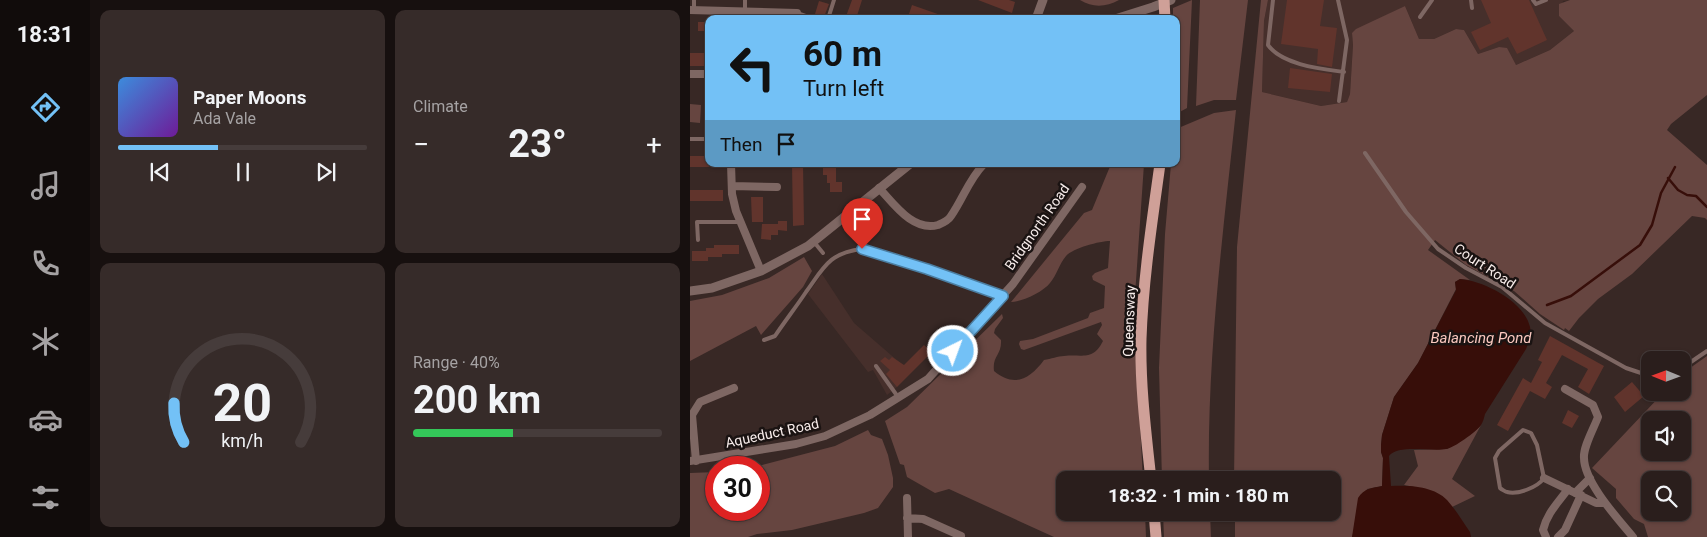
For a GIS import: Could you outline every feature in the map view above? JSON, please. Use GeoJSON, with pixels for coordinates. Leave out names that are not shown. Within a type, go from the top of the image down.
{"type":"FeatureCollection","features":[{"type":"Feature","properties":{"kind":"main road"},"geometry":{"type":"LineString","coordinates":[[1164,0],[1165,15]]}},
{"type":"Feature","properties":{"kind":"main road","name":"Queensway"},"geometry":{"type":"LineString","coordinates":[[1150,471],[1144,415],[1141,339],[1149,238],[1160,167]]}},
{"type":"Feature","properties":{"kind":"main road"},"geometry":{"type":"LineString","coordinates":[[1155,521],[1156,537]]}},
{"type":"Feature","properties":{"kind":"street"},"geometry":{"type":"LineString","coordinates":[[1038,15],[1043,0]]}},
{"type":"Feature","properties":{"kind":"street"},"geometry":{"type":"LineString","coordinates":[[1128,15],[1171,0]]}},
{"type":"Feature","properties":{"kind":"street"},"geometry":{"type":"LineString","coordinates":[[692,10],[734,15],[745,12],[796,13]]}},
{"type":"Feature","properties":{"kind":"street"},"geometry":{"type":"LineString","coordinates":[[690,74],[705,74]]}},
{"type":"Feature","properties":{"kind":"street"},"geometry":{"type":"LineString","coordinates":[[731,167],[732,194],[761,271]]}},
{"type":"Feature","properties":{"kind":"street"},"geometry":{"type":"LineString","coordinates":[[690,291],[712,288],[761,271],[808,246],[906,167]]}},
{"type":"Feature","properties":{"kind":"street"},"geometry":{"type":"LineString","coordinates":[[879,188],[913,221],[924,225],[935,225],[950,218],[974,174],[981,167]]}},
{"type":"Feature","properties":{"kind":"street"},"geometry":{"type":"LineString","coordinates":[[732,186],[777,186]]}},
{"type":"Feature","properties":{"kind":"street","name":"Bridgnorth Road"},"geometry":{"type":"LineString","coordinates":[[1013,284],[1082,187]]}},
{"type":"Feature","properties":{"kind":"street","name":"Aqueduct Road"},"geometry":{"type":"LineString","coordinates":[[693,461],[796,444],[825,436],[870,415],[928,379],[1013,284]]}},
{"type":"Feature","properties":{"kind":"street"},"geometry":{"type":"LineString","coordinates":[[693,461],[692,416],[700,402],[734,388]]}},
{"type":"Feature","properties":{"kind":"street"},"geometry":{"type":"LineString","coordinates":[[1565,389],[1593,405],[1598,417],[1584,457],[1590,478],[1605,503],[1633,537]]}},
{"type":"Feature","properties":{"kind":"street"},"geometry":{"type":"LineString","coordinates":[[1544,478],[1596,503],[1605,503]]}},
{"type":"Feature","properties":{"kind":"street"},"geometry":{"type":"LineString","coordinates":[[1558,537],[1565,530],[1578,494],[1590,478]]}},
{"type":"Feature","properties":{"kind":"street"},"geometry":{"type":"LineString","coordinates":[[1546,537],[1542,530],[1545,520],[1551,509],[1561,500],[1568,489]]}},
{"type":"Feature","properties":{"kind":"street"},"geometry":{"type":"LineString","coordinates":[[907,498],[908,537]]}},
{"type":"Feature","properties":{"kind":"street"},"geometry":{"type":"LineString","coordinates":[[907,518],[923,520],[961,536]]}},
{"type":"Feature","properties":{"kind":"lane"},"geometry":{"type":"LineString","coordinates":[[692,10],[694,0]]}},
{"type":"Feature","properties":{"kind":"lane"},"geometry":{"type":"LineString","coordinates":[[745,12],[746,0]]}},
{"type":"Feature","properties":{"kind":"lane"},"geometry":{"type":"LineString","coordinates":[[829,15],[834,0]]}},
{"type":"Feature","properties":{"kind":"lane"},"geometry":{"type":"LineString","coordinates":[[1274,0],[1268,45],[1272,51],[1310,66],[1344,72]]}},
{"type":"Feature","properties":{"kind":"lane"},"geometry":{"type":"LineString","coordinates":[[1338,0],[1347,40],[1339,101]]}},
{"type":"Feature","properties":{"kind":"lane"},"geometry":{"type":"LineString","coordinates":[[1420,17],[1432,0]]}},
{"type":"Feature","properties":{"kind":"lane"},"geometry":{"type":"LineString","coordinates":[[1471,0],[1472,8]]}},
{"type":"Feature","properties":{"kind":"lane"},"geometry":{"type":"LineString","coordinates":[[1533,0],[1536,4],[1546,0]]}},
{"type":"Feature","properties":{"kind":"lane"},"geometry":{"type":"LineString","coordinates":[[796,13],[802,15]]}},
{"type":"Feature","properties":{"kind":"lane"},"geometry":{"type":"LineString","coordinates":[[690,139],[705,139]]}},
{"type":"Feature","properties":{"kind":"lane","name":"Court Road"},"geometry":{"type":"LineString","coordinates":[[1365,153],[1406,212],[1438,249],[1466,268],[1502,287],[1545,323],[1626,368],[1641,373]]}},
{"type":"Feature","properties":{"kind":"lane"},"geometry":{"type":"LineString","coordinates":[[698,240],[698,222],[741,222]]}},
{"type":"Feature","properties":{"kind":"lane"},"geometry":{"type":"LineString","coordinates":[[814,242],[823,253]]}},
{"type":"Feature","properties":{"kind":"lane"},"geometry":{"type":"LineString","coordinates":[[764,340],[775,336],[818,273],[830,261],[845,251],[862,249],[927,269],[1003,296]]}},
{"type":"Feature","properties":{"kind":"lane"},"geometry":{"type":"LineString","coordinates":[[1691,362],[1707,351]]}},
{"type":"Feature","properties":{"kind":"lane"},"geometry":{"type":"LineString","coordinates":[[876,366],[898,397]]}},
{"type":"Feature","properties":{"kind":"lane"},"geometry":{"type":"LineString","coordinates":[[1523,430],[1530,433],[1537,445],[1544,478],[1522,492],[1506,492],[1500,488],[1495,458],[1499,451],[1523,430]]}},
{"type":"Feature","properties":{"kind":"shaded area"},"geometry":{"type":"Polygon","coordinates":[[[1080,0],[1119,0],[1100,6],[1080,0]]]}},
{"type":"Feature","properties":{"kind":"shaded area"},"geometry":{"type":"Polygon","coordinates":[[[1192,0],[1187,108],[1180,112],[1180,15],[1173,15],[1173,8],[1192,0]]]}},
{"type":"Feature","properties":{"kind":"shaded area"},"geometry":{"type":"Polygon","coordinates":[[[1200,0],[1248,0],[1236,100],[1214,100],[1196,106],[1200,0]]]}},
{"type":"Feature","properties":{"kind":"shaded area"},"geometry":{"type":"Polygon","coordinates":[[[1261,0],[1268,0],[1264,21],[1262,92],[1321,106],[1347,102],[1350,94],[1352,33],[1356,29],[1405,6],[1419,39],[1434,39],[1456,29],[1464,30],[1478,54],[1499,47],[1507,48],[1516,65],[1550,50],[1574,31],[1559,16],[1559,4],[1570,0],[1707,0],[1707,95],[1671,124],[1667,130],[1707,165],[1707,220],[1692,216],[1632,274],[1598,299],[1569,331],[1565,328],[1564,330],[1540,314],[1514,291],[1466,265],[1435,240],[1428,250],[1470,280],[1460,279],[1455,282],[1456,289],[1418,363],[1394,397],[1382,435],[1382,486],[1367,489],[1352,537],[1235,537],[1235,521],[1341,521],[1341,471],[1234,471],[1237,247],[1261,0]]]}},
{"type":"Feature","properties":{"kind":"shaded area"},"geometry":{"type":"Polygon","coordinates":[[[1268,0],[1570,0],[1563,1],[1559,16],[1574,31],[1550,50],[1516,65],[1499,47],[1478,54],[1464,30],[1456,29],[1434,39],[1419,39],[1405,6],[1352,33],[1350,94],[1347,102],[1321,106],[1262,92],[1264,21],[1268,0]]]}},
{"type":"Feature","properties":{"kind":"shaded area"},"geometry":{"type":"Polygon","coordinates":[[[690,104],[701,105],[700,123],[690,122],[690,104]]]}},
{"type":"Feature","properties":{"kind":"shaded area"},"geometry":{"type":"Polygon","coordinates":[[[1236,110],[1213,341],[1209,471],[1162,471],[1159,368],[1165,234],[1171,167],[1180,167],[1180,127],[1214,113],[1236,110]]]}},
{"type":"Feature","properties":{"kind":"shaded area"},"geometry":{"type":"Polygon","coordinates":[[[1110,167],[1144,167],[1134,310],[1143,471],[1056,471],[1056,521],[1145,521],[1146,537],[1054,537],[949,489],[935,493],[907,477],[904,465],[900,464],[885,421],[907,407],[1002,314],[1003,318],[994,333],[1001,340],[1001,345],[994,362],[994,371],[1008,379],[1015,380],[1027,376],[1039,367],[1044,360],[1062,356],[1087,355],[1095,352],[1103,341],[1097,334],[1102,325],[1101,322],[1024,350],[1021,349],[1019,344],[1020,341],[1033,339],[1088,318],[1090,313],[1104,308],[1105,286],[1093,280],[1092,276],[1108,268],[1110,241],[1100,242],[1069,253],[1047,286],[1026,298],[1011,302],[1084,213],[1092,210],[1110,167]]]}},
{"type":"Feature","properties":{"kind":"shaded area"},"geometry":{"type":"Polygon","coordinates":[[[804,257],[812,271],[803,287],[761,335],[756,326],[690,361],[690,301],[722,295],[769,278],[804,257]]]}},
{"type":"Feature","properties":{"kind":"shaded area"},"geometry":{"type":"Polygon","coordinates":[[[822,274],[854,323],[906,368],[897,387],[887,395],[873,370],[868,372],[808,294],[822,274]]]}},
{"type":"Feature","properties":{"kind":"shaded area"},"geometry":{"type":"Polygon","coordinates":[[[1707,356],[1707,537],[1648,537],[1644,524],[1634,519],[1616,498],[1616,489],[1592,468],[1641,416],[1641,461],[1691,461],[1691,411],[1646,411],[1655,401],[1691,401],[1691,367],[1707,356]]]}},
{"type":"Feature","properties":{"kind":"shaded area"},"geometry":{"type":"Polygon","coordinates":[[[1481,425],[1452,479],[1475,496],[1452,507],[1436,495],[1404,485],[1418,466],[1414,450],[1447,449],[1474,432],[1481,425]]]}},
{"type":"Feature","properties":{"kind":"shaded area"},"geometry":{"type":"Polygon","coordinates":[[[868,430],[871,435],[882,439],[888,455],[893,487],[878,508],[792,530],[757,534],[748,537],[690,537],[690,473],[705,472],[705,521],[770,521],[770,463],[835,446],[868,430]]]}},
{"type":"Feature","properties":{"kind":"shaded area"},"geometry":{"type":"Polygon","coordinates":[[[1163,521],[1210,521],[1211,537],[1164,537],[1163,521]]]}},
{"type":"Feature","properties":{"kind":"water","name":"Balancing Pond"},"geometry":{"type":"Polygon","coordinates":[[[1460,279],[1491,288],[1512,301],[1520,309],[1531,330],[1526,349],[1485,414],[1481,425],[1470,435],[1446,449],[1407,449],[1393,452],[1389,456],[1391,486],[1421,487],[1442,495],[1470,532],[1471,537],[1352,537],[1358,498],[1366,490],[1382,486],[1382,435],[1394,397],[1418,363],[1456,290],[1455,282],[1460,279]]]}},
{"type":"Feature","properties":{"kind":"building"},"geometry":{"type":"Polygon","coordinates":[[[852,0],[862,0],[857,15],[846,15],[852,0]]]}},
{"type":"Feature","properties":{"kind":"building"},"geometry":{"type":"Polygon","coordinates":[[[978,0],[1009,0],[1015,2],[1012,13],[978,0]]]}},
{"type":"Feature","properties":{"kind":"building"},"geometry":{"type":"Polygon","coordinates":[[[1287,0],[1324,0],[1320,26],[1337,28],[1332,67],[1317,64],[1318,49],[1281,44],[1287,0]]]}},
{"type":"Feature","properties":{"kind":"building"},"geometry":{"type":"Polygon","coordinates":[[[1481,0],[1529,0],[1547,40],[1517,54],[1508,37],[1480,50],[1471,32],[1491,23],[1481,0]]]}},
{"type":"Feature","properties":{"kind":"building"},"geometry":{"type":"Polygon","coordinates":[[[819,1],[829,4],[825,15],[815,14],[819,1]]]}},
{"type":"Feature","properties":{"kind":"building"},"geometry":{"type":"Polygon","coordinates":[[[912,5],[940,15],[911,15],[909,14],[912,5]]]}},
{"type":"Feature","properties":{"kind":"building"},"geometry":{"type":"Polygon","coordinates":[[[698,22],[705,22],[705,31],[698,31],[698,22]]]}},
{"type":"Feature","properties":{"kind":"building"},"geometry":{"type":"Polygon","coordinates":[[[690,53],[705,53],[705,66],[690,66],[690,53]]]}},
{"type":"Feature","properties":{"kind":"building"},"geometry":{"type":"Polygon","coordinates":[[[1290,68],[1332,74],[1330,92],[1288,88],[1290,68]]]}},
{"type":"Feature","properties":{"kind":"building"},"geometry":{"type":"Polygon","coordinates":[[[690,156],[705,156],[705,167],[690,167],[690,156]]]}},
{"type":"Feature","properties":{"kind":"building"},"geometry":{"type":"Polygon","coordinates":[[[792,167],[803,167],[804,225],[793,226],[792,167]]]}},
{"type":"Feature","properties":{"kind":"building"},"geometry":{"type":"Polygon","coordinates":[[[823,167],[836,167],[836,182],[842,182],[842,192],[830,192],[830,183],[827,183],[827,175],[823,175],[823,167]]]}},
{"type":"Feature","properties":{"kind":"building"},"geometry":{"type":"Polygon","coordinates":[[[690,190],[723,190],[723,201],[690,201],[690,190]]]}},
{"type":"Feature","properties":{"kind":"building"},"geometry":{"type":"Polygon","coordinates":[[[751,197],[763,197],[763,222],[752,222],[751,197]]]}},
{"type":"Feature","properties":{"kind":"building"},"geometry":{"type":"Polygon","coordinates":[[[778,221],[787,221],[787,231],[778,230],[778,235],[771,235],[771,240],[761,239],[762,224],[778,224],[778,221]]]}},
{"type":"Feature","properties":{"kind":"building"},"geometry":{"type":"Polygon","coordinates":[[[714,245],[739,245],[739,254],[722,254],[722,257],[708,257],[708,261],[692,261],[692,251],[706,251],[706,248],[714,248],[714,245]]]}},
{"type":"Feature","properties":{"kind":"building"},"geometry":{"type":"Polygon","coordinates":[[[1550,336],[1604,366],[1589,394],[1578,387],[1588,369],[1562,355],[1546,383],[1552,387],[1545,399],[1530,391],[1508,431],[1497,425],[1523,378],[1531,383],[1542,362],[1538,360],[1550,336]]]}},
{"type":"Feature","properties":{"kind":"building"},"geometry":{"type":"Polygon","coordinates":[[[924,345],[932,352],[897,387],[886,374],[890,370],[880,361],[885,357],[889,360],[892,357],[904,365],[924,345]]]}},
{"type":"Feature","properties":{"kind":"building"},"geometry":{"type":"Polygon","coordinates":[[[1632,382],[1641,392],[1641,399],[1625,412],[1614,397],[1632,382]]]}},
{"type":"Feature","properties":{"kind":"building"},"geometry":{"type":"Polygon","coordinates":[[[1568,410],[1579,416],[1572,428],[1562,423],[1568,410]]]}},
{"type":"Feature","properties":{"kind":"waterway"},"geometry":{"type":"LineString","coordinates":[[1547,305],[1571,296],[1640,245],[1652,225],[1661,193],[1675,167]]}},
{"type":"Feature","properties":{"kind":"waterway"},"geometry":{"type":"LineString","coordinates":[[1668,178],[1678,190],[1687,195],[1696,196],[1707,207]]}},
{"type":"Feature","properties":{"kind":"route"},"geometry":{"type":"LineString","coordinates":[[862,249],[927,269],[1003,296],[953,351]]}}]}
